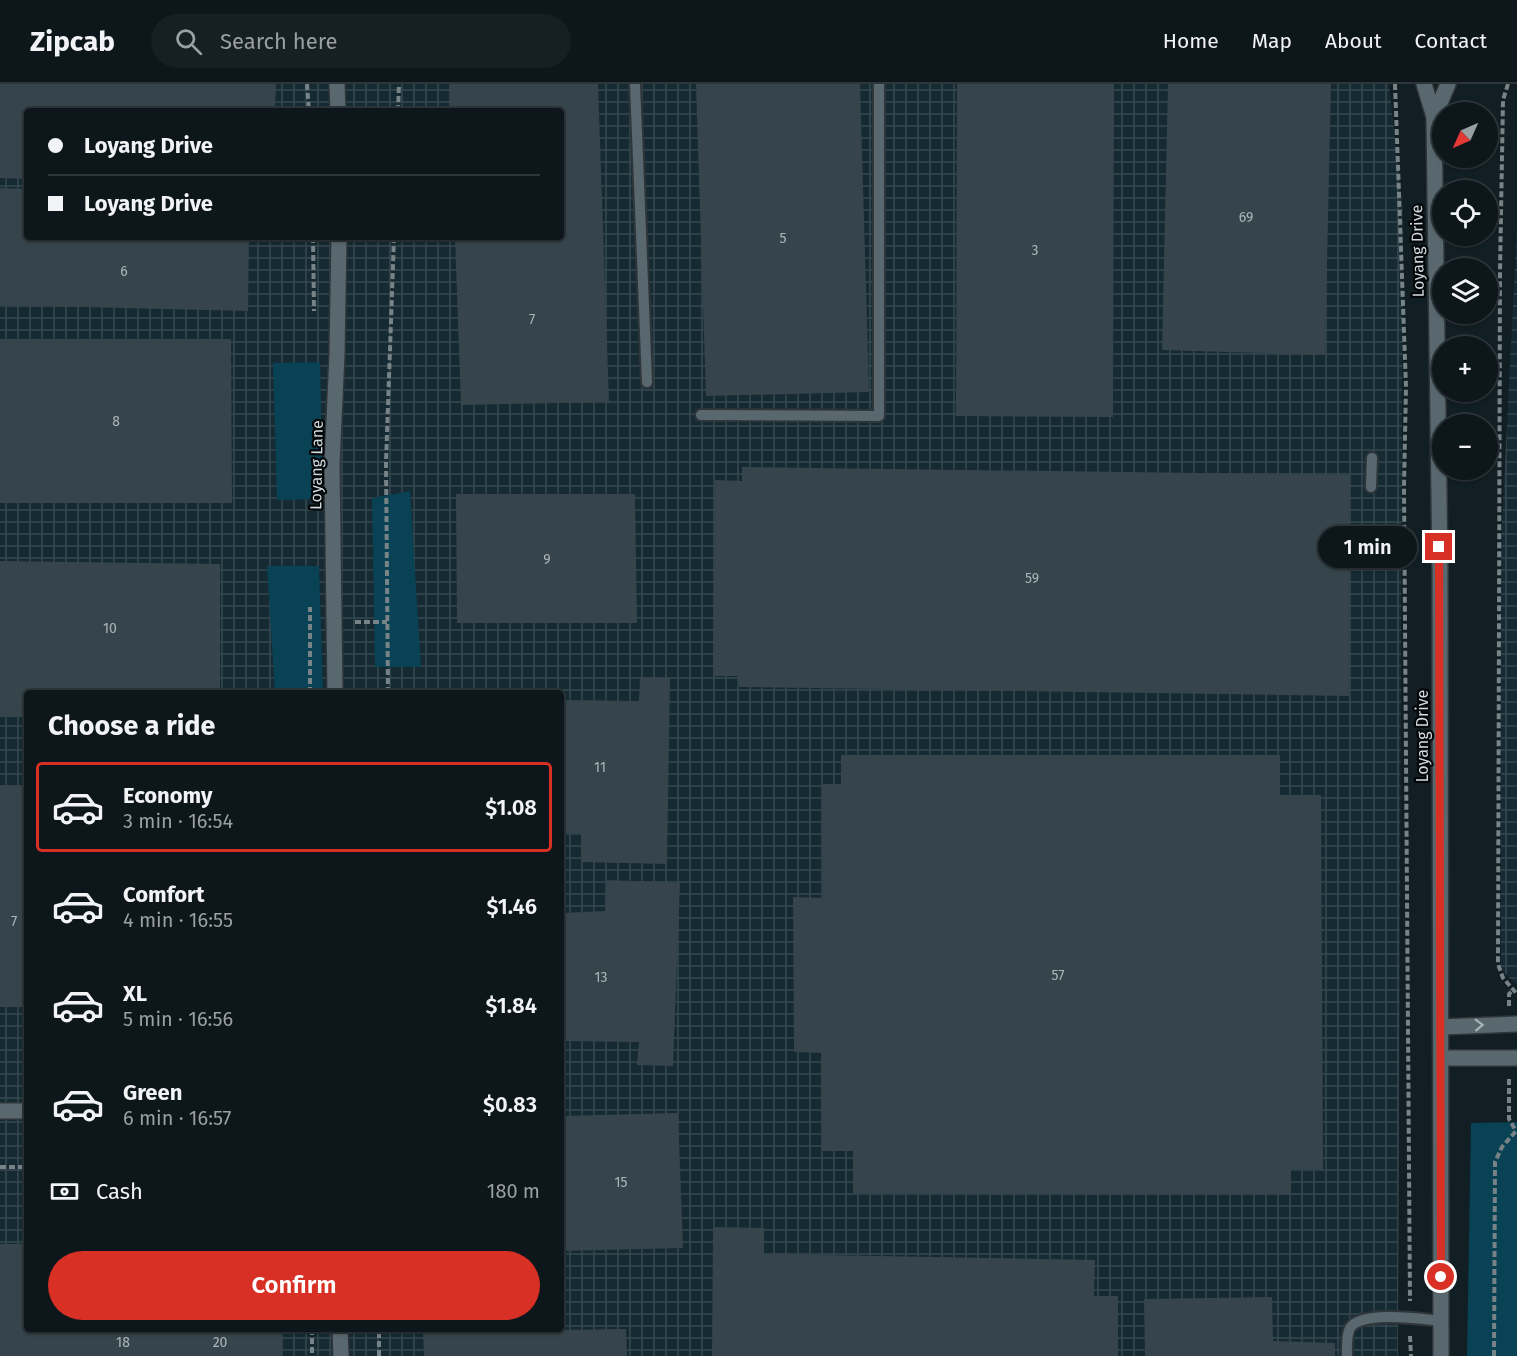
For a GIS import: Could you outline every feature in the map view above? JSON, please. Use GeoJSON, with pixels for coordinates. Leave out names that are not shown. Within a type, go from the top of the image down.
{"type":"FeatureCollection","features":[{"type":"Feature","properties":{"kind":"street"},"geometry":{"type":"LineString","coordinates":[[337,84],[338,108]]}},
{"type":"Feature","properties":{"kind":"street","name":"Loyang Drive"},"geometry":{"type":"LineString","coordinates":[[1424,84],[1432,110]]}},
{"type":"Feature","properties":{"kind":"street","name":"Loyang Drive"},"geometry":{"type":"LineString","coordinates":[[1440,102],[1448,84]]}},
{"type":"Feature","properties":{"kind":"street","name":"Loyang Drive"},"geometry":{"type":"LineString","coordinates":[[1435,168],[1440,570],[1442,1321],[1440,1356]]}},
{"type":"Feature","properties":{"kind":"street","name":"Loyang Lane"},"geometry":{"type":"LineString","coordinates":[[335,690],[332,464],[338,354],[339,240]]}},
{"type":"Feature","properties":{"kind":"street"},"geometry":{"type":"LineString","coordinates":[[1441,1027],[1517,1024]]}},
{"type":"Feature","properties":{"kind":"street"},"geometry":{"type":"LineString","coordinates":[[1441,1058],[1517,1058]]}},
{"type":"Feature","properties":{"kind":"street"},"geometry":{"type":"LineString","coordinates":[[0,1111],[24,1111]]}},
{"type":"Feature","properties":{"kind":"street"},"geometry":{"type":"LineString","coordinates":[[340,1332],[341,1356]]}},
{"type":"Feature","properties":{"kind":"lane"},"geometry":{"type":"LineString","coordinates":[[635,84],[646,382]]}},
{"type":"Feature","properties":{"kind":"lane"},"geometry":{"type":"LineString","coordinates":[[701,415],[879,416],[879,84]]}},
{"type":"Feature","properties":{"kind":"lane"},"geometry":{"type":"LineString","coordinates":[[1371,487],[1372,458]]}},
{"type":"Feature","properties":{"kind":"lane"},"geometry":{"type":"LineString","coordinates":[[1347,1356],[1348,1334],[1356,1323],[1373,1319],[1410,1317],[1442,1321]]}},
{"type":"Feature","properties":{"kind":"path"},"geometry":{"type":"LineString","coordinates":[[307,84],[309,108]]}},
{"type":"Feature","properties":{"kind":"path"},"geometry":{"type":"LineString","coordinates":[[398,108],[399,84]]}},
{"type":"Feature","properties":{"kind":"path"},"geometry":{"type":"LineString","coordinates":[[1395,84],[1406,387],[1404,498],[1411,1356]]}},
{"type":"Feature","properties":{"kind":"path"},"geometry":{"type":"LineString","coordinates":[[1508,84],[1503,100],[1500,271],[1498,964],[1503,978],[1517,994]]}},
{"type":"Feature","properties":{"kind":"path"},"geometry":{"type":"LineString","coordinates":[[388,690],[386,462],[394,240]]}},
{"type":"Feature","properties":{"kind":"path"},"geometry":{"type":"LineString","coordinates":[[335,623],[387,622]]}},
{"type":"Feature","properties":{"kind":"path"},"geometry":{"type":"LineString","coordinates":[[1494,1356],[1495,1162],[1502,1147],[1517,1130]]}},
{"type":"Feature","properties":{"kind":"path"},"geometry":{"type":"LineString","coordinates":[[0,1167],[24,1167]]}},
{"type":"Feature","properties":{"kind":"path"},"geometry":{"type":"LineString","coordinates":[[312,1332],[312,1356]]}},
{"type":"Feature","properties":{"kind":"path"},"geometry":{"type":"LineString","coordinates":[[379,1332],[379,1356]]}},
{"type":"Feature","properties":{"kind":"shaded area"},"geometry":{"type":"Polygon","coordinates":[[[0,84],[1389,84],[1403,212],[1398,1356],[0,1356],[0,84]]]}},
{"type":"Feature","properties":{"kind":"shaded area"},"geometry":{"type":"Polygon","coordinates":[[[1517,226],[1517,985],[1501,970],[1501,543],[1517,226]]]}},
{"type":"Feature","properties":{"kind":"shaded area"},"geometry":{"type":"Polygon","coordinates":[[[320,362],[323,499],[277,500],[273,363],[320,362]]]}},
{"type":"Feature","properties":{"kind":"shaded area"},"geometry":{"type":"Polygon","coordinates":[[[410,491],[421,667],[375,667],[372,498],[410,491]]]}},
{"type":"Feature","properties":{"kind":"shaded area"},"geometry":{"type":"Polygon","coordinates":[[[267,566],[319,566],[323,690],[275,690],[267,566]]]}},
{"type":"Feature","properties":{"kind":"shaded area"},"geometry":{"type":"Polygon","coordinates":[[[1517,1122],[1517,1356],[1467,1356],[1471,1123],[1517,1122]]]}},
{"type":"Feature","properties":{"kind":"building"},"geometry":{"type":"Polygon","coordinates":[[[0,84],[276,84],[275,108],[24,108],[24,179],[0,178],[0,84]]]}},
{"type":"Feature","properties":{"kind":"building"},"geometry":{"type":"Polygon","coordinates":[[[450,84],[598,84],[609,402],[461,405],[455,240],[564,240],[564,108],[450,108],[450,84]]]}},
{"type":"Feature","properties":{"kind":"building"},"geometry":{"type":"Polygon","coordinates":[[[696,84],[860,84],[869,392],[706,396],[696,84]]]}},
{"type":"Feature","properties":{"kind":"building"},"geometry":{"type":"Polygon","coordinates":[[[957,84],[1114,84],[1113,417],[956,416],[957,84]]]}},
{"type":"Feature","properties":{"kind":"building"},"geometry":{"type":"Polygon","coordinates":[[[1168,84],[1331,84],[1325,355],[1162,350],[1168,84]]]}},
{"type":"Feature","properties":{"kind":"building"},"geometry":{"type":"Polygon","coordinates":[[[0,188],[24,189],[24,240],[249,240],[248,311],[0,305],[0,188]]]}},
{"type":"Feature","properties":{"kind":"building"},"geometry":{"type":"Polygon","coordinates":[[[0,339],[231,339],[232,503],[0,503],[0,339]]]}},
{"type":"Feature","properties":{"kind":"building"},"geometry":{"type":"Polygon","coordinates":[[[742,467],[1350,475],[1349,696],[739,687],[738,676],[713,676],[715,480],[742,481],[742,467]]]}},
{"type":"Feature","properties":{"kind":"building"},"geometry":{"type":"Polygon","coordinates":[[[456,494],[635,494],[637,623],[457,623],[456,494]]]}},
{"type":"Feature","properties":{"kind":"building"},"geometry":{"type":"Polygon","coordinates":[[[0,561],[220,564],[220,690],[24,690],[24,717],[0,717],[0,561]]]}},
{"type":"Feature","properties":{"kind":"building"},"geometry":{"type":"Polygon","coordinates":[[[640,677],[670,678],[667,864],[581,862],[581,833],[564,833],[564,700],[639,701],[640,677]]]}},
{"type":"Feature","properties":{"kind":"building"},"geometry":{"type":"Polygon","coordinates":[[[841,755],[1280,755],[1280,795],[1321,795],[1323,1169],[1291,1169],[1291,1194],[853,1193],[853,1151],[822,1151],[821,1053],[794,1052],[793,897],[823,898],[822,784],[841,784],[841,755]]]}},
{"type":"Feature","properties":{"kind":"building"},"geometry":{"type":"Polygon","coordinates":[[[0,785],[24,786],[24,1007],[0,1007],[0,785]]]}},
{"type":"Feature","properties":{"kind":"building"},"geometry":{"type":"Polygon","coordinates":[[[607,880],[680,883],[673,1066],[637,1065],[639,1042],[564,1041],[564,913],[606,911],[607,880]]]}},
{"type":"Feature","properties":{"kind":"building"},"geometry":{"type":"Polygon","coordinates":[[[678,1113],[683,1248],[564,1251],[564,1116],[678,1113]]]}},
{"type":"Feature","properties":{"kind":"building"},"geometry":{"type":"Polygon","coordinates":[[[713,1227],[764,1228],[764,1254],[1095,1260],[1094,1296],[1118,1296],[1118,1356],[712,1356],[713,1227]]]}},
{"type":"Feature","properties":{"kind":"building"},"geometry":{"type":"Polygon","coordinates":[[[0,1244],[24,1244],[24,1332],[281,1332],[282,1356],[0,1356],[0,1244]]]}},
{"type":"Feature","properties":{"kind":"building"},"geometry":{"type":"Polygon","coordinates":[[[1272,1297],[1273,1341],[1335,1343],[1335,1356],[1145,1356],[1144,1299],[1272,1297]]]}},
{"type":"Feature","properties":{"kind":"building"},"geometry":{"type":"Polygon","coordinates":[[[626,1329],[627,1356],[424,1356],[423,1332],[564,1332],[564,1330],[626,1329]]]}},
{"type":"Feature","properties":{"kind":"route"},"geometry":{"type":"LineString","coordinates":[[1439,547],[1441,1277]]}}]}
